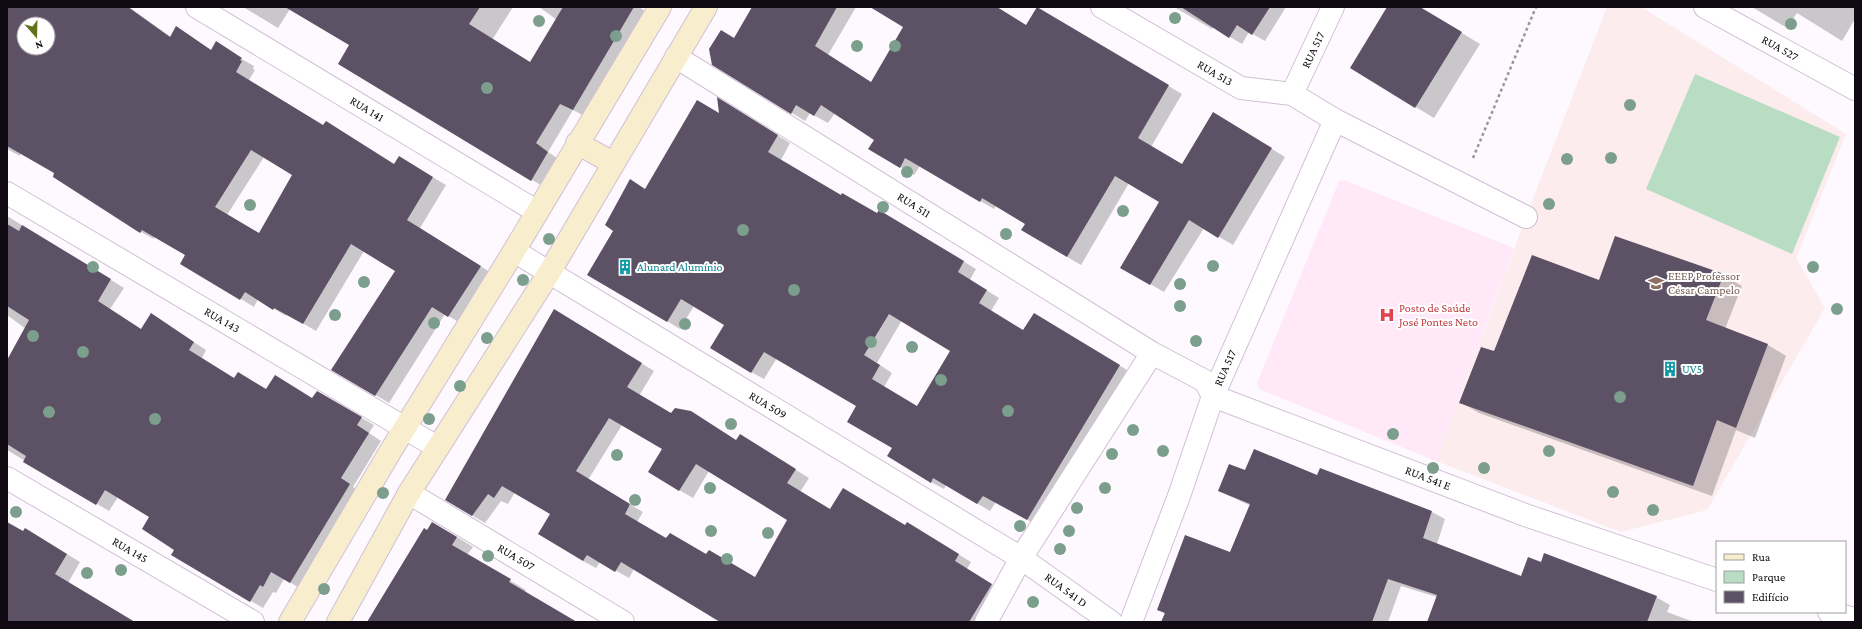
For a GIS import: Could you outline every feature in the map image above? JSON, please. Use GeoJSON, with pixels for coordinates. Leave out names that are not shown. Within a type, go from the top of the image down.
{"type":"FeatureCollection","features":[{"type":"Feature","properties":{"kind":"street","name":"RUA 141"},"geometry":{"type":"LineString","coordinates":[[197,7],[536,211]]}},
{"type":"Feature","properties":{"kind":"street"},"geometry":{"type":"LineString","coordinates":[[290,622],[405,427],[514,251],[536,211],[660,7]]}},
{"type":"Feature","properties":{"kind":"street"},"geometry":{"type":"LineString","coordinates":[[338,622],[409,493],[549,273],[706,7]]}},
{"type":"Feature","properties":{"kind":"street","name":"RUA 513"},"geometry":{"type":"LineString","coordinates":[[1102,7],[1241,88],[1292,94],[1335,120],[1526,217]]}},
{"type":"Feature","properties":{"kind":"street","name":"RUA 517"},"geometry":{"type":"LineString","coordinates":[[1292,94],[1333,7]]}},
{"type":"Feature","properties":{"kind":"street","name":"RUA 527"},"geometry":{"type":"LineString","coordinates":[[1705,7],[1855,87]]}},
{"type":"Feature","properties":{"kind":"street","name":"RUA 511"},"geometry":{"type":"LineString","coordinates":[[676,57],[1152,353]]}},
{"type":"Feature","properties":{"kind":"street","name":"RUA 517"},"geometry":{"type":"LineString","coordinates":[[1131,622],[1179,496],[1213,396],[1335,120]]}},
{"type":"Feature","properties":{"kind":"street"},"geometry":{"type":"LineString","coordinates":[[577,143],[613,163]]}},
{"type":"Feature","properties":{"kind":"street","name":"RUA 143"},"geometry":{"type":"LineString","coordinates":[[7,193],[437,447]]}},
{"type":"Feature","properties":{"kind":"street","name":"RUA 509"},"geometry":{"type":"LineString","coordinates":[[514,251],[1022,558]]}},
{"type":"Feature","properties":{"kind":"street"},"geometry":{"type":"LineString","coordinates":[[986,622],[1022,558],[1152,353],[1205,381],[1213,396]]}},
{"type":"Feature","properties":{"kind":"street","name":"RUA 541 E"},"geometry":{"type":"LineString","coordinates":[[1213,396],[1525,515],[1716,580]]}},
{"type":"Feature","properties":{"kind":"street","name":"RUA 145"},"geometry":{"type":"LineString","coordinates":[[7,478],[253,622]]}},
{"type":"Feature","properties":{"kind":"street","name":"RUA 507"},"geometry":{"type":"LineString","coordinates":[[409,493],[624,622]]}},
{"type":"Feature","properties":{"kind":"street","name":"RUA 541 D"},"geometry":{"type":"LineString","coordinates":[[1022,558],[1111,622]]}},
{"type":"Feature","properties":{"kind":"street"},"geometry":{"type":"LineString","coordinates":[[1833,613],[1855,619]]}},
{"type":"Feature","properties":{"kind":"path"},"geometry":{"type":"LineString","coordinates":[[1472,161],[1536,7]]}},
{"type":"Feature","properties":{"kind":"shaded area","name":"EEEP Professor César Campelo"},"geometry":{"type":"Polygon","coordinates":[[[1607,7],[1641,7],[1846,134],[1796,258],[1825,308],[1707,510],[1621,532],[1436,461],[1526,217],[1607,7]]]}},
{"type":"Feature","properties":{"kind":"shaded area","name":"Posto de Saúde José Pontes Neto"},"geometry":{"type":"Polygon","coordinates":[[[1344,180],[1514,248],[1436,461],[1259,389],[1257,383],[1339,181],[1344,180]]]}},
{"type":"Feature","properties":{"kind":"green space"},"geometry":{"type":"Polygon","coordinates":[[[1695,74],[1840,137],[1792,254],[1646,189],[1695,74]]]}},
{"type":"Feature","properties":{"kind":"building"},"geometry":{"type":"Polygon","coordinates":[[[7,7],[128,7],[170,37],[176,26],[211,50],[216,41],[242,58],[236,72],[323,125],[326,121],[394,164],[399,156],[433,177],[407,220],[481,266],[448,317],[432,307],[375,396],[331,370],[395,271],[351,244],[303,324],[274,308],[273,310],[245,292],[240,300],[180,264],[185,255],[142,230],[140,233],[53,177],[54,173],[7,146],[7,7]],[[251,150],[215,207],[259,233],[292,175],[251,150]]]}},
{"type":"Feature","properties":{"kind":"building"},"geometry":{"type":"Polygon","coordinates":[[[285,7],[480,7],[469,24],[530,62],[563,7],[634,7],[573,110],[560,104],[536,143],[548,152],[531,181],[338,64],[349,45],[285,7]]]}},
{"type":"Feature","properties":{"kind":"building"},"geometry":{"type":"Polygon","coordinates":[[[752,7],[837,7],[815,46],[871,82],[903,27],[870,7],[997,7],[1026,25],[1037,7],[1169,85],[1138,138],[1182,164],[1213,112],[1272,148],[1218,238],[1189,220],[1150,285],[1120,268],[1159,202],[1115,176],[1067,257],[1021,230],[1025,224],[982,198],[980,202],[905,158],[900,168],[868,149],[874,140],[821,105],[814,116],[796,105],[791,114],[712,65],[709,49],[721,30],[734,38],[752,7]]]}},
{"type":"Feature","properties":{"kind":"building"},"geometry":{"type":"Polygon","coordinates":[[[1181,7],[1270,7],[1252,35],[1237,25],[1229,38],[1181,7]]]}},
{"type":"Feature","properties":{"kind":"building"},"geometry":{"type":"Polygon","coordinates":[[[1387,7],[1420,7],[1462,32],[1415,108],[1350,68],[1387,7]]]}},
{"type":"Feature","properties":{"kind":"building"},"geometry":{"type":"Polygon","coordinates":[[[717,97],[778,135],[768,152],[841,195],[842,193],[877,213],[879,210],[964,261],[958,272],[987,290],[979,303],[1023,330],[1034,313],[1120,365],[1027,520],[983,496],[977,504],[933,478],[931,483],[887,456],[892,448],[847,422],[856,406],[764,352],[751,373],[710,348],[724,325],[681,299],[667,322],[587,275],[613,231],[605,225],[630,179],[645,189],[697,100],[719,113],[717,97]],[[889,314],[864,355],[880,365],[872,379],[917,406],[950,351],[889,314]]]}},
{"type":"Feature","properties":{"kind":"building"},"geometry":{"type":"Polygon","coordinates":[[[7,224],[19,231],[22,225],[111,279],[98,301],[141,329],[151,313],[194,342],[189,350],[234,378],[238,372],[266,389],[275,375],[312,398],[317,391],[362,417],[357,425],[369,433],[341,478],[350,484],[290,583],[271,572],[263,587],[260,585],[250,602],[171,555],[174,550],[142,529],[149,517],[105,490],[96,505],[23,462],[26,456],[7,444],[7,360],[29,320],[7,306],[7,224]]]}},
{"type":"Feature","properties":{"kind":"building","name":"UV5"},"geometry":{"type":"Polygon","coordinates":[[[1615,236],[1724,274],[1706,320],[1768,344],[1736,428],[1717,420],[1693,486],[1459,403],[1481,347],[1494,351],[1532,255],[1599,280],[1615,236]]]}},
{"type":"Feature","properties":{"kind":"building"},"geometry":{"type":"Polygon","coordinates":[[[554,309],[642,363],[627,387],[671,413],[675,408],[691,411],[736,440],[740,434],[796,469],[787,483],[830,509],[843,488],[905,525],[907,522],[959,554],[955,561],[992,584],[969,622],[720,622],[621,562],[615,572],[587,555],[583,561],[538,534],[550,514],[502,486],[494,498],[488,494],[472,516],[445,500],[554,309]],[[609,418],[576,471],[630,504],[625,514],[666,538],[670,533],[706,554],[709,550],[755,577],[787,520],[696,464],[679,491],[648,472],[662,449],[609,418]]]}},
{"type":"Feature","properties":{"kind":"building"},"geometry":{"type":"Polygon","coordinates":[[[1254,449],[1317,475],[1320,468],[1432,511],[1423,538],[1521,576],[1528,557],[1541,562],[1544,553],[1657,596],[1647,622],[1427,622],[1437,595],[1388,579],[1372,622],[1161,622],[1165,613],[1157,610],[1185,535],[1230,552],[1250,504],[1218,491],[1229,464],[1245,470],[1254,449]]]}},
{"type":"Feature","properties":{"kind":"building"},"geometry":{"type":"Polygon","coordinates":[[[7,522],[23,531],[25,528],[67,554],[55,574],[135,622],[7,622],[7,522]]]}},
{"type":"Feature","properties":{"kind":"building"},"geometry":{"type":"Polygon","coordinates":[[[432,522],[457,537],[452,545],[511,579],[509,582],[577,622],[367,622],[424,528],[427,530],[432,522]]]}},
{"type":"Feature","properties":{"kind":"place","name":"Alunard Alumínio"},"geometry":{"type":"Point","coordinates":[625,267]}},
{"type":"Feature","properties":{"kind":"place","name":"EEEP Professor César Campelo"},"geometry":{"type":"Point","coordinates":[1656,283]}},
{"type":"Feature","properties":{"kind":"place","name":"Posto de Saúde José Pontes Neto"},"geometry":{"type":"Point","coordinates":[1387,315]}},
{"type":"Feature","properties":{"kind":"place","name":"UV5"},"geometry":{"type":"Point","coordinates":[1670,369]}}]}
